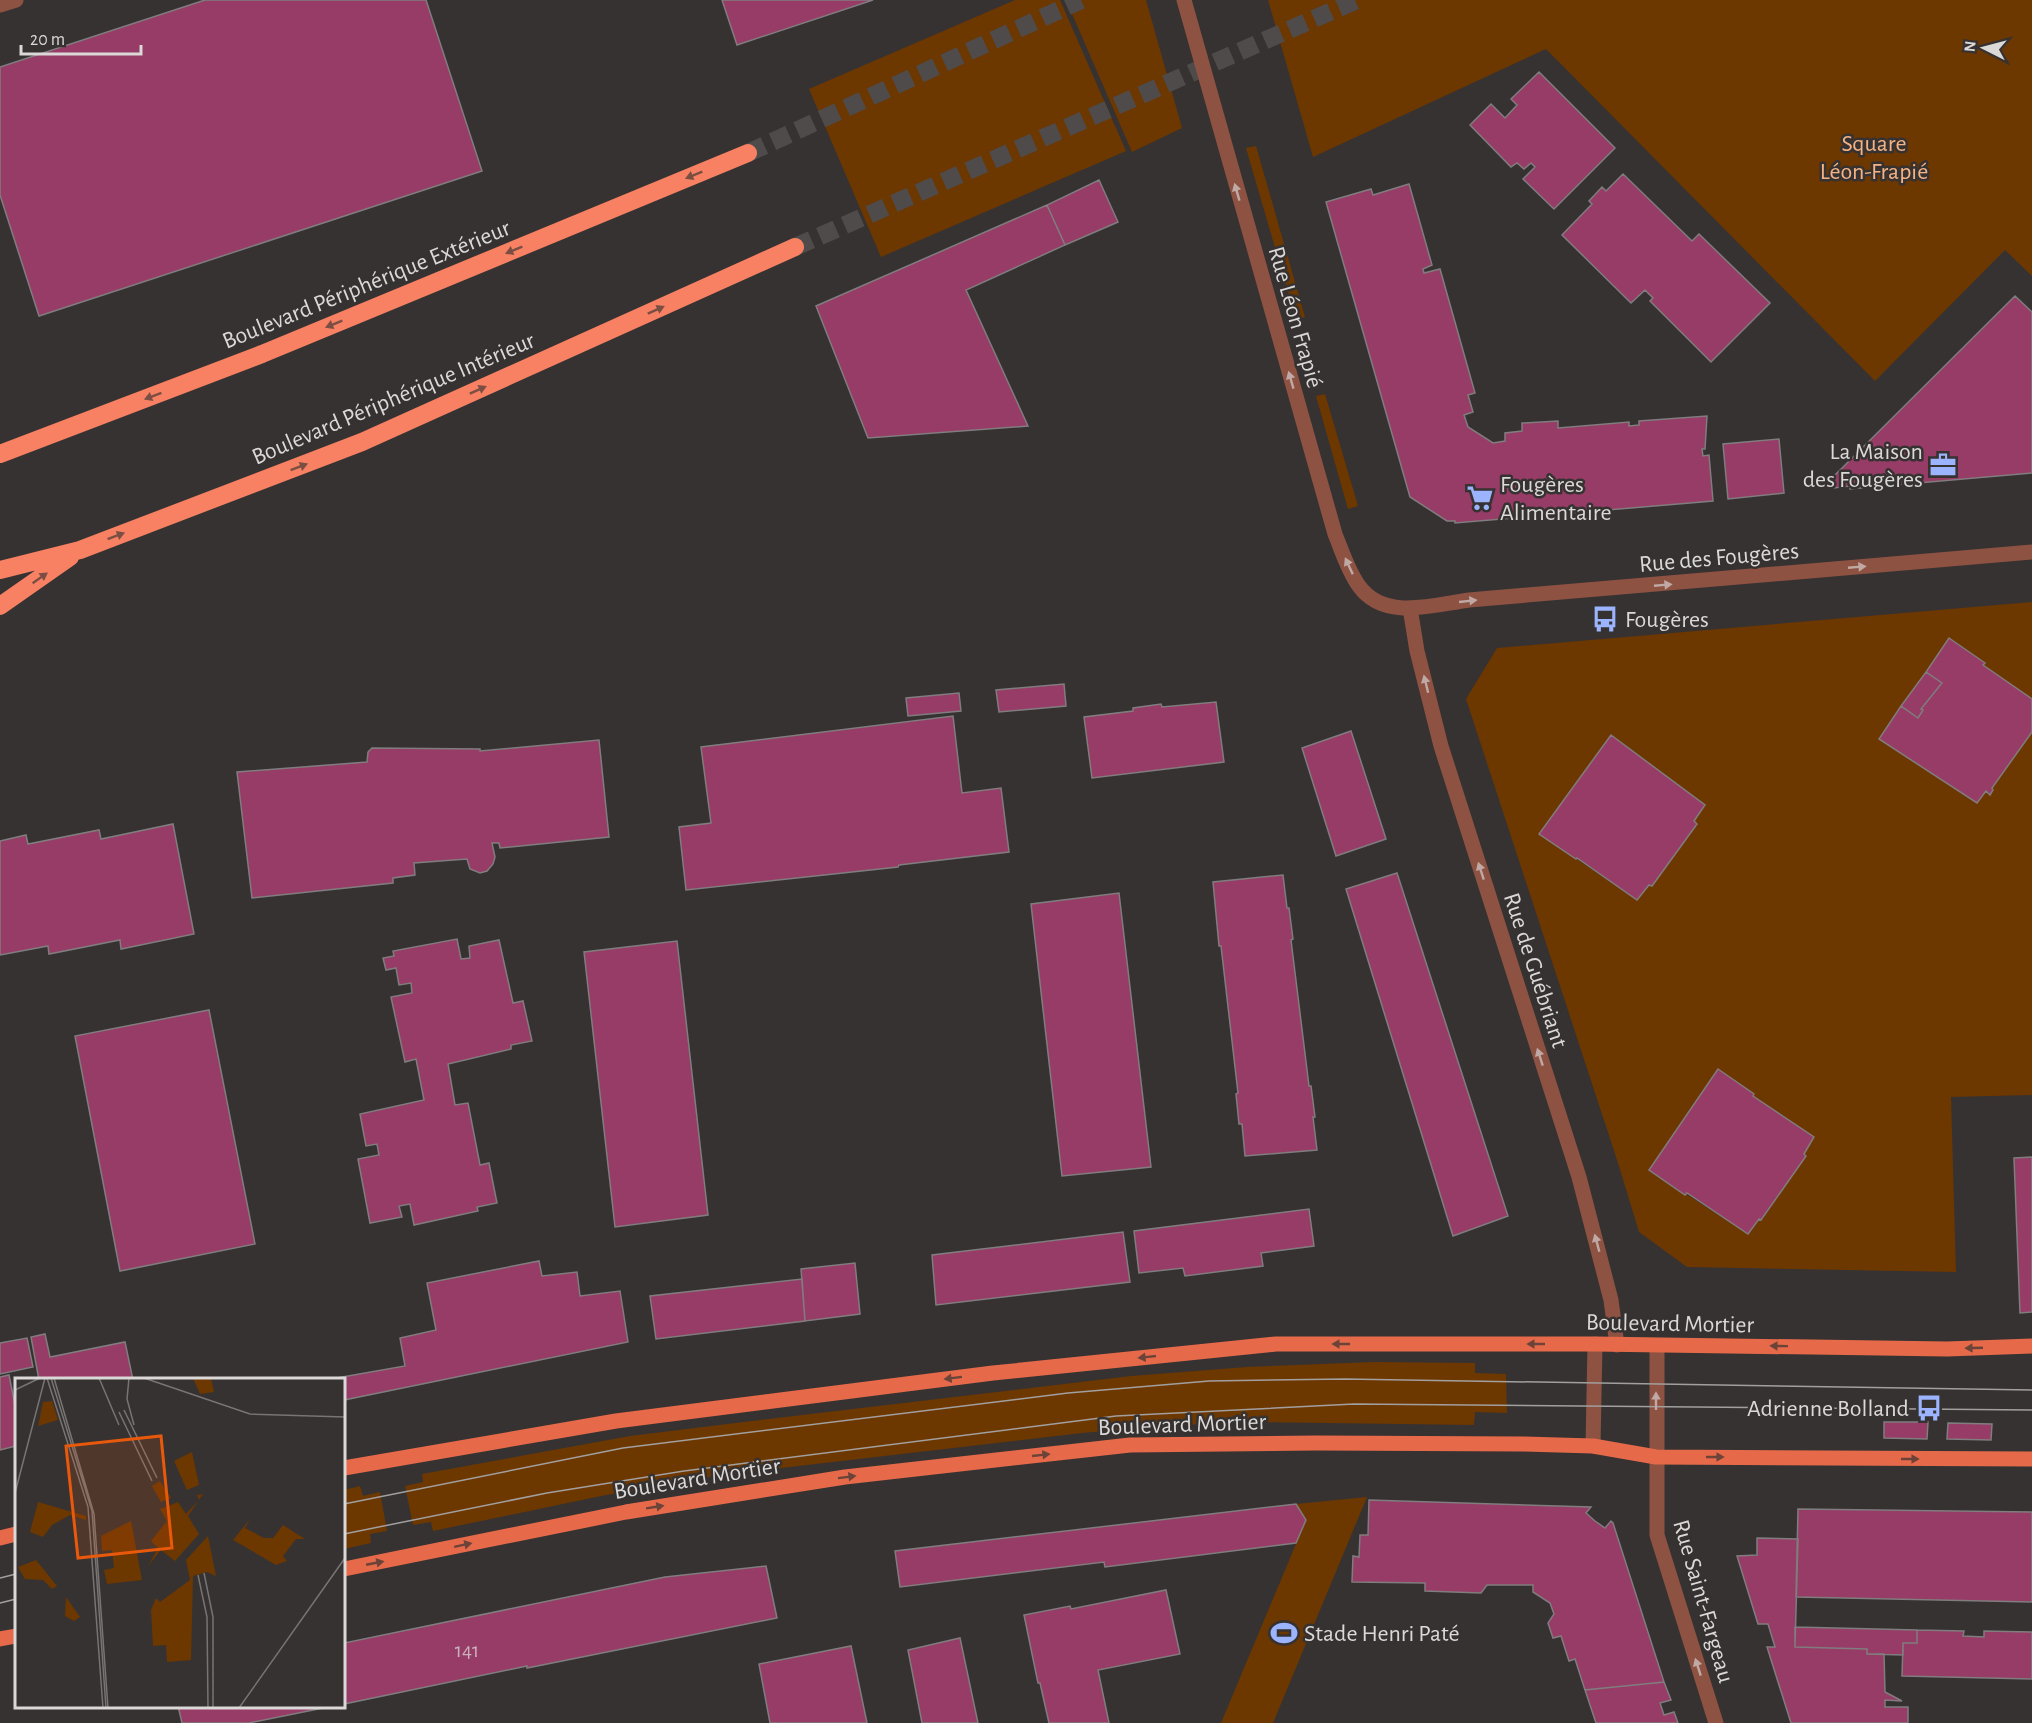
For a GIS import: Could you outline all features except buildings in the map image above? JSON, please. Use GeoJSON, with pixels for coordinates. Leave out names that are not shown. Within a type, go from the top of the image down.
{"type":"FeatureCollection","features":[{"type":"Feature","properties":{"kind":"highway","name":"Boulevard Périphérique Extérieur"},"geometry":{"type":"LineString","coordinates":[[0,454],[262,354],[748,153]]}},
{"type":"Feature","properties":{"kind":"highway","name":"Boulevard Périphérique Intérieur"},"geometry":{"type":"LineString","coordinates":[[0,570],[80,550],[362,442],[795,247]]}},
{"type":"Feature","properties":{"kind":"highway"},"geometry":{"type":"LineString","coordinates":[[0,606],[80,550]]}},
{"type":"Feature","properties":{"kind":"main road","name":"Boulevard Mortier"},"geometry":{"type":"LineString","coordinates":[[345,1468],[616,1421],[993,1373],[1276,1344],[1595,1344],[1947,1349],[2032,1346]]}},
{"type":"Feature","properties":{"kind":"main road","name":"Boulevard Mortier"},"geometry":{"type":"LineString","coordinates":[[345,1569],[626,1512],[845,1478],[1130,1445],[1317,1443],[1593,1446],[1656,1457],[2032,1460]]}},
{"type":"Feature","properties":{"kind":"main road"},"geometry":{"type":"LineString","coordinates":[[0,1538],[15,1534]]}},
{"type":"Feature","properties":{"kind":"main road"},"geometry":{"type":"LineString","coordinates":[[0,1639],[15,1636]]}},
{"type":"Feature","properties":{"kind":"street"},"geometry":{"type":"LineString","coordinates":[[0,5],[16,0]]}},
{"type":"Feature","properties":{"kind":"street","name":"Rue Léon Frapié"},"geometry":{"type":"LineString","coordinates":[[1184,0],[1335,534],[1359,586],[1378,603],[1410,608]]}},
{"type":"Feature","properties":{"kind":"street","name":"Rue des Fougères"},"geometry":{"type":"LineString","coordinates":[[1410,608],[1469,600],[2032,552]]}},
{"type":"Feature","properties":{"kind":"street","name":"Rue de Guébriant"},"geometry":{"type":"LineString","coordinates":[[1410,608],[1417,651],[1441,746],[1579,1177],[1611,1300],[1617,1346]]}},
{"type":"Feature","properties":{"kind":"street"},"geometry":{"type":"LineString","coordinates":[[1593,1446],[1595,1344]]}},
{"type":"Feature","properties":{"kind":"street","name":"Rue Saint-Fargeau"},"geometry":{"type":"LineString","coordinates":[[1657,1346],[1657,1535],[1716,1723]]}},
{"type":"Feature","properties":{"kind":"green space"},"geometry":{"type":"Polygon","coordinates":[[[1015,0],[1060,0],[1126,151],[881,257],[809,89],[1015,0]]]}},
{"type":"Feature","properties":{"kind":"green space"},"geometry":{"type":"Polygon","coordinates":[[[1066,0],[1146,0],[1182,128],[1132,152],[1066,0]]]}},
{"type":"Feature","properties":{"kind":"green space","name":"Square Léon-Frapié"},"geometry":{"type":"Polygon","coordinates":[[[1268,0],[2032,0],[2032,276],[2005,250],[1875,381],[1546,49],[1313,157],[1268,0]]]}},
{"type":"Feature","properties":{"kind":"green space"},"geometry":{"type":"Polygon","coordinates":[[[1256,146],[1305,317],[1296,320],[1246,148],[1256,146]]]}},
{"type":"Feature","properties":{"kind":"green space"},"geometry":{"type":"Polygon","coordinates":[[[1325,394],[1358,506],[1348,509],[1316,396],[1325,394]]]}},
{"type":"Feature","properties":{"kind":"green space"},"geometry":{"type":"Polygon","coordinates":[[[2032,602],[2032,699],[1949,638],[1879,739],[1977,803],[1986,791],[1991,794],[1992,788],[2032,732],[2032,1095],[1951,1097],[1956,1272],[1687,1267],[1639,1232],[1466,699],[1497,648],[2032,602]],[[1611,735],[1540,834],[1637,900],[1649,885],[1652,886],[1697,824],[1694,821],[1705,805],[1611,735]],[[1718,1070],[1649,1170],[1748,1234],[1759,1219],[1762,1220],[1806,1155],[1753,1096],[1754,1094],[1718,1070]]]}},
{"type":"Feature","properties":{"kind":"green space"},"geometry":{"type":"Polygon","coordinates":[[[1374,1362],[1475,1363],[1475,1373],[1506,1374],[1507,1413],[1475,1412],[1474,1425],[1255,1422],[1159,1426],[1082,1433],[721,1475],[601,1496],[433,1531],[431,1522],[413,1525],[405,1486],[423,1482],[422,1474],[630,1436],[1131,1376],[1247,1367],[1374,1362]]]}},
{"type":"Feature","properties":{"kind":"green space"},"geometry":{"type":"Polygon","coordinates":[[[360,1486],[363,1496],[380,1492],[387,1531],[370,1534],[371,1543],[345,1549],[345,1490],[360,1486]]]}},
{"type":"Feature","properties":{"kind":"green space","name":"Stade Henri Paté"},"geometry":{"type":"Polygon","coordinates":[[[1367,1497],[1273,1723],[1221,1723],[1306,1520],[1296,1504],[1367,1497]]]}},
{"type":"Feature","properties":{"kind":"tunnel"},"geometry":{"type":"LineString","coordinates":[[748,153],[1081,0]]}},
{"type":"Feature","properties":{"kind":"tunnel"},"geometry":{"type":"LineString","coordinates":[[795,247],[1357,0]]}},
{"type":"Feature","properties":{"kind":"tram line"},"geometry":{"type":"LineString","coordinates":[[345,1504],[623,1448],[1068,1393],[1209,1381],[1345,1379],[2032,1390]]}},
{"type":"Feature","properties":{"kind":"tram line"},"geometry":{"type":"LineString","coordinates":[[345,1534],[547,1493],[684,1471],[1116,1416],[1354,1404],[2032,1410]]}},
{"type":"Feature","properties":{"kind":"tram line"},"geometry":{"type":"LineString","coordinates":[[0,1578],[15,1574]]}},
{"type":"Feature","properties":{"kind":"tram line"},"geometry":{"type":"LineString","coordinates":[[0,1603],[15,1599]]}},
{"type":"Feature","properties":{"kind":"place","name":"La Maison des Fougères"},"geometry":{"type":"Point","coordinates":[1943,465]}},
{"type":"Feature","properties":{"kind":"place","name":"Fougères Alimentaire"},"geometry":{"type":"Point","coordinates":[1480,498]}},
{"type":"Feature","properties":{"kind":"place","name":"Fougères"},"geometry":{"type":"Point","coordinates":[1605,619]}},
{"type":"Feature","properties":{"kind":"place","name":"Adrienne Bolland"},"geometry":{"type":"Point","coordinates":[1929,1408]}},
{"type":"Feature","properties":{"kind":"place","name":"Stade Henri Paté"},"geometry":{"type":"Point","coordinates":[1284,1633]}}]}
